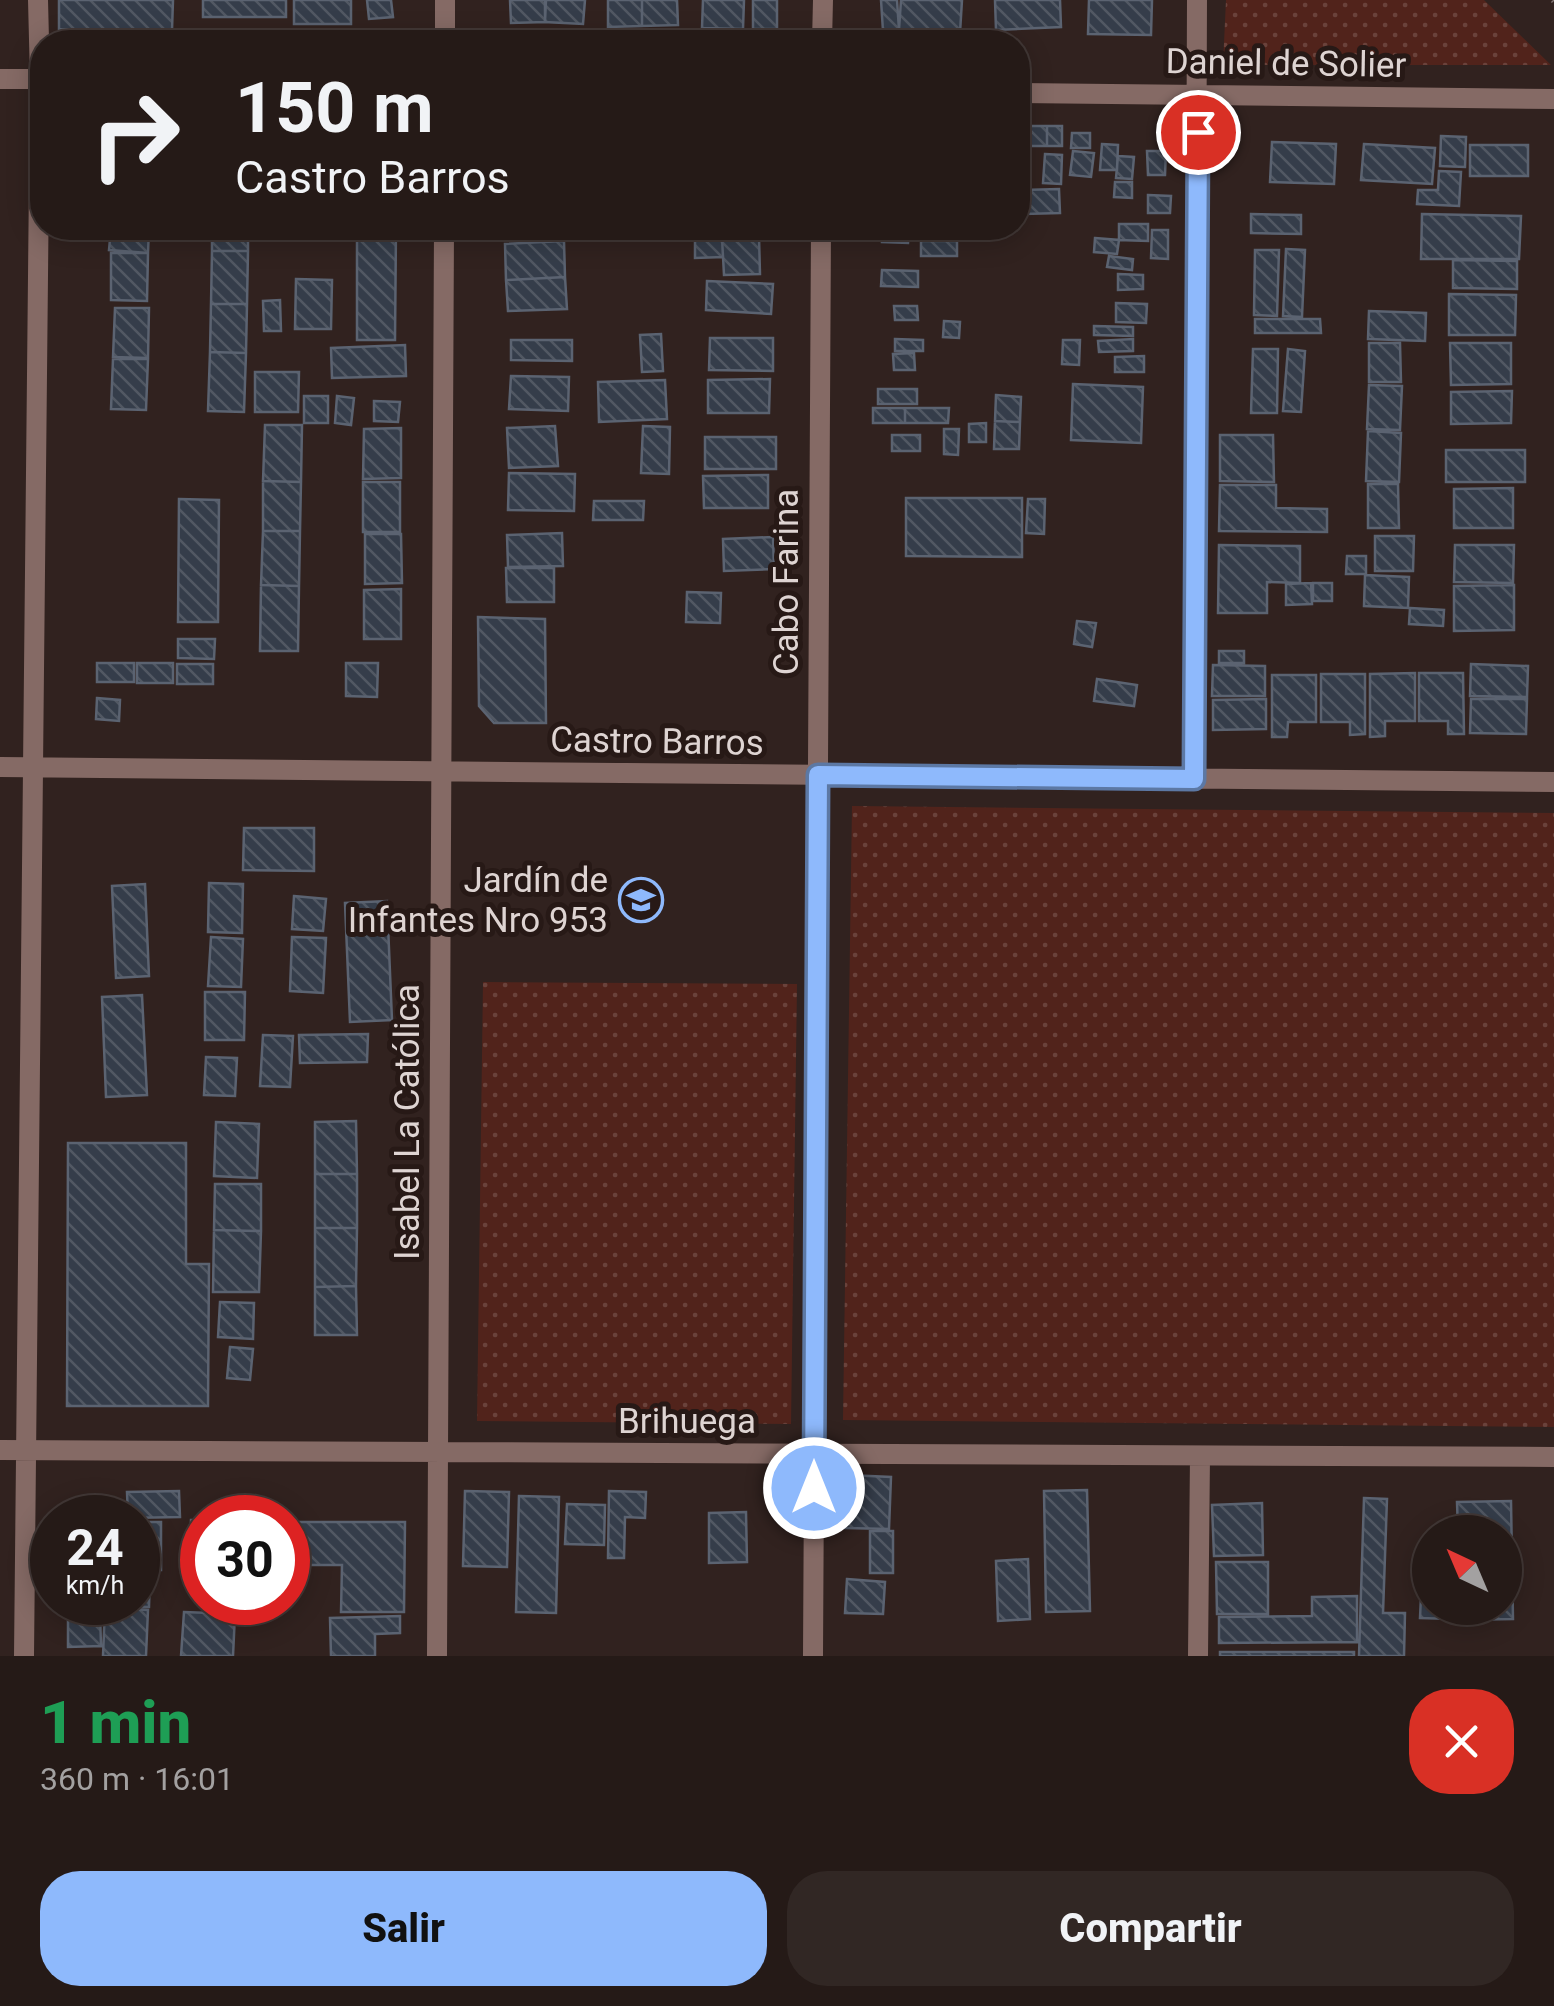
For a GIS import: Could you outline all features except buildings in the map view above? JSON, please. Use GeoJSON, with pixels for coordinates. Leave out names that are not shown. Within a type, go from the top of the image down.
{"type":"FeatureCollection","features":[{"type":"Feature","properties":{"kind":"street"},"geometry":{"type":"LineString","coordinates":[[38,0],[39,30]]}},
{"type":"Feature","properties":{"kind":"street"},"geometry":{"type":"LineString","coordinates":[[445,0],[445,30]]}},
{"type":"Feature","properties":{"kind":"street"},"geometry":{"type":"LineString","coordinates":[[822,30],[823,0]]}},
{"type":"Feature","properties":{"kind":"street"},"geometry":{"type":"LineString","coordinates":[[1194,779],[1197,0]]}},
{"type":"Feature","properties":{"kind":"street"},"geometry":{"type":"LineString","coordinates":[[0,79],[30,79]]}},
{"type":"Feature","properties":{"kind":"street","name":"Daniel de Solier"},"geometry":{"type":"LineString","coordinates":[[1030,93],[1554,99]]}},
{"type":"Feature","properties":{"kind":"street"},"geometry":{"type":"LineString","coordinates":[[24,1656],[39,240]]}},
{"type":"Feature","properties":{"kind":"street","name":"Isabel La Católica"},"geometry":{"type":"LineString","coordinates":[[437,1656],[444,240]]}},
{"type":"Feature","properties":{"kind":"street","name":"Cabo Farina"},"geometry":{"type":"LineString","coordinates":[[813,1656],[820,240]]}},
{"type":"Feature","properties":{"kind":"street","name":"Castro Barros"},"geometry":{"type":"LineString","coordinates":[[0,767],[1554,782]]}},
{"type":"Feature","properties":{"kind":"street","name":"Brihuega"},"geometry":{"type":"LineString","coordinates":[[0,1450],[1554,1457]]}},
{"type":"Feature","properties":{"kind":"street"},"geometry":{"type":"LineString","coordinates":[[1198,1656],[1200,1456]]}},
{"type":"Feature","properties":{"kind":"shaded area"},"geometry":{"type":"Polygon","coordinates":[[[1226,0],[1484,0],[1551,65],[1223,65],[1226,0]]]}},
{"type":"Feature","properties":{"kind":"shaded area"},"geometry":{"type":"Polygon","coordinates":[[[852,806],[1554,813],[1554,1427],[843,1420],[852,806]]]}},
{"type":"Feature","properties":{"kind":"shaded area"},"geometry":{"type":"Polygon","coordinates":[[[483,982],[797,984],[791,1424],[477,1421],[483,982]]]}},
{"type":"Feature","properties":{"kind":"place","name":"Jardín de Infantes Nro 953"},"geometry":{"type":"Point","coordinates":[641,900]}},
{"type":"Feature","properties":{"kind":"route"},"geometry":{"type":"LineString","coordinates":[[814,1488],[818,775],[1194,779],[1198,132]]}}]}
